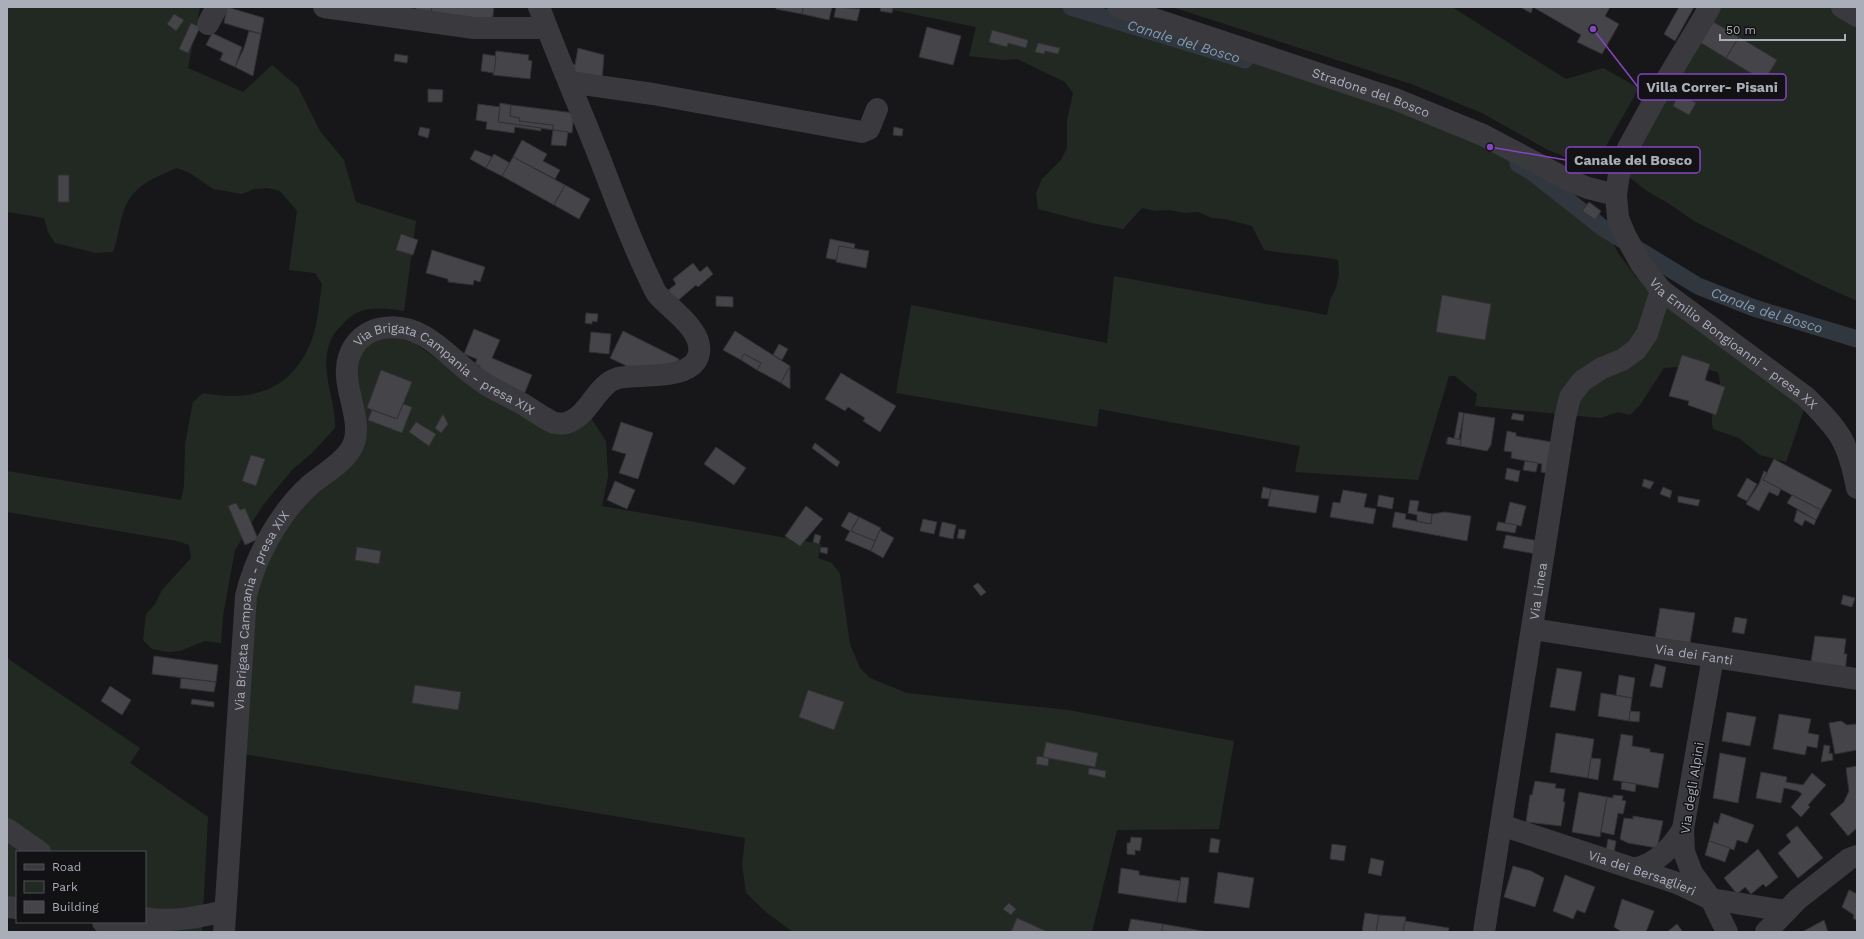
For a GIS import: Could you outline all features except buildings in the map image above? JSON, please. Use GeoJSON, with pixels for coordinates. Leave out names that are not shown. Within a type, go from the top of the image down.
{"type":"FeatureCollection","features":[{"type":"Feature","properties":{"kind":"street"},"geometry":{"type":"LineString","coordinates":[[324,7],[474,28],[547,28]]}},
{"type":"Feature","properties":{"kind":"street","name":"Via Brigata Campania - presa XIX"},"geometry":{"type":"LineString","coordinates":[[224,932],[246,596],[250,577],[264,545],[294,501],[342,460],[351,449],[356,422],[348,388],[349,358],[364,334],[377,328],[393,327],[407,329],[424,336],[481,382],[554,423],[567,423],[577,417],[604,387],[617,379],[660,375],[687,370],[695,363],[699,352],[697,340],[690,328],[658,294],[650,280],[630,235],[539,7]]}},
{"type":"Feature","properties":{"kind":"street","name":"Stradone del Bosco"},"geometry":{"type":"LineString","coordinates":[[1118,7],[1395,99],[1483,135],[1521,157],[1570,181],[1588,188],[1616,195]]}},
{"type":"Feature","properties":{"kind":"street","name":"Via Emilio Bongioanni - presa XX"},"geometry":{"type":"LineString","coordinates":[[1710,7],[1655,99],[1628,148],[1619,174],[1616,195],[1618,218],[1625,236],[1641,264],[1661,290],[1806,398],[1828,418],[1840,432],[1849,453],[1857,488]]}},
{"type":"Feature","properties":{"kind":"street"},"geometry":{"type":"LineString","coordinates":[[1842,7],[1857,16]]}},
{"type":"Feature","properties":{"kind":"street"},"geometry":{"type":"LineString","coordinates":[[570,82],[653,94],[862,132],[869,130],[877,108]]}},
{"type":"Feature","properties":{"kind":"street","name":"Via Linea"},"geometry":{"type":"LineString","coordinates":[[1484,932],[1565,418],[1570,397],[1582,381],[1602,368],[1622,360],[1636,350],[1647,334],[1661,290]]}},
{"type":"Feature","properties":{"kind":"street","name":"Via dei Fanti"},"geometry":{"type":"LineString","coordinates":[[1532,629],[1857,679]]}},
{"type":"Feature","properties":{"kind":"street","name":"Via degli Alpini"},"geometry":{"type":"LineString","coordinates":[[1713,657],[1684,830],[1684,852],[1692,873],[1711,899],[1727,932]]}},
{"type":"Feature","properties":{"kind":"street","name":"Via dei Bersaglieri"},"geometry":{"type":"LineString","coordinates":[[1501,825],[1677,883],[1711,899],[1786,911]]}},
{"type":"Feature","properties":{"kind":"street"},"geometry":{"type":"LineString","coordinates":[[7,829],[39,851]]}},
{"type":"Feature","properties":{"kind":"street"},"geometry":{"type":"LineString","coordinates":[[1634,869],[1659,858],[1675,843],[1684,830]]}},
{"type":"Feature","properties":{"kind":"street"},"geometry":{"type":"LineString","coordinates":[[1766,932],[1798,898],[1849,859],[1857,856]]}},
{"type":"Feature","properties":{"kind":"street"},"geometry":{"type":"LineString","coordinates":[[146,918],[170,920],[198,917],[225,911]]}},
{"type":"Feature","properties":{"kind":"street"},"geometry":{"type":"LineString","coordinates":[[109,923],[167,932]]}},
{"type":"Feature","properties":{"kind":"green space"},"geometry":{"type":"Polygon","coordinates":[[[7,7],[200,7],[188,68],[243,92],[272,65],[298,87],[320,131],[344,160],[356,202],[416,221],[404,311],[371,309],[363,311],[349,318],[337,330],[332,338],[327,351],[326,361],[328,384],[335,417],[335,428],[312,453],[292,470],[263,505],[235,550],[223,616],[221,643],[205,641],[180,651],[167,652],[152,649],[143,640],[146,614],[155,604],[162,590],[191,558],[189,545],[177,541],[7,512],[7,471],[181,500],[184,485],[185,444],[193,402],[203,393],[238,396],[253,394],[268,389],[281,382],[293,372],[303,359],[311,342],[317,320],[322,284],[315,273],[289,270],[297,211],[280,191],[268,188],[254,189],[242,194],[213,189],[190,173],[177,168],[169,171],[145,183],[138,189],[128,202],[124,210],[113,252],[96,253],[55,243],[48,232],[44,218],[7,212],[7,7]]]}},
{"type":"Feature","properties":{"kind":"green space"},"geometry":{"type":"Polygon","coordinates":[[[878,7],[1093,7],[1403,108],[1537,172],[1553,195],[1611,239],[1618,253],[1636,277],[1805,407],[1786,462],[1760,455],[1739,438],[1713,429],[1712,416],[1720,389],[1718,372],[1691,366],[1664,368],[1640,405],[1630,415],[1618,412],[1600,418],[1475,406],[1477,394],[1455,376],[1449,376],[1418,480],[1295,472],[1300,446],[1099,409],[1097,427],[896,393],[911,305],[1107,343],[1114,276],[1327,315],[1330,300],[1336,288],[1339,274],[1338,260],[1264,250],[1252,226],[1225,219],[1212,218],[1198,212],[1185,213],[1169,210],[1155,211],[1142,208],[1123,229],[1092,223],[1038,209],[1036,193],[1042,179],[1061,160],[1067,148],[1067,120],[1073,93],[1065,82],[1017,59],[1003,60],[969,56],[976,27],[878,7]]]}},
{"type":"Feature","properties":{"kind":"green space"},"geometry":{"type":"Polygon","coordinates":[[[1172,7],[1452,7],[1566,79],[1603,68],[1639,88],[1597,162],[1565,157],[1548,150],[1482,113],[1411,84],[1172,7]]]}},
{"type":"Feature","properties":{"kind":"green space"},"geometry":{"type":"Polygon","coordinates":[[[1719,7],[1839,7],[1857,18],[1857,301],[1819,284],[1694,221],[1647,191],[1625,174],[1719,7]]]}},
{"type":"Feature","properties":{"kind":"green space"},"geometry":{"type":"Polygon","coordinates":[[[379,333],[414,343],[465,379],[547,423],[585,409],[606,441],[608,476],[602,506],[821,544],[818,558],[832,563],[840,574],[850,644],[860,668],[870,678],[907,693],[1068,710],[1234,741],[1219,829],[1117,830],[1092,932],[793,932],[767,913],[746,893],[742,864],[745,838],[237,753],[258,560],[348,451],[352,360],[379,333]]]}},
{"type":"Feature","properties":{"kind":"green space"},"geometry":{"type":"Polygon","coordinates":[[[7,658],[140,748],[130,763],[208,817],[202,932],[174,932],[119,923],[146,923],[146,851],[16,851],[16,906],[7,905],[7,658]]]}},
{"type":"Feature","properties":{"kind":"waterway","name":"Canale del Bosco"},"geometry":{"type":"LineString","coordinates":[[1071,7],[1245,60]]}},
{"type":"Feature","properties":{"kind":"waterway","name":"Canale del Bosco"},"geometry":{"type":"LineString","coordinates":[[1518,164],[1532,172],[1603,228],[1698,286],[1754,308],[1857,339]]}},
{"type":"Feature","properties":{"kind":"place","name":"Villa Correr- Pisani"},"geometry":{"type":"Point","coordinates":[1593,29]}},
{"type":"Feature","properties":{"kind":"place","name":"Canale del Bosco"},"geometry":{"type":"Point","coordinates":[1490,147]}}]}
